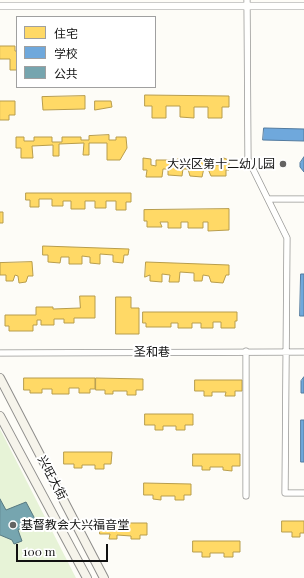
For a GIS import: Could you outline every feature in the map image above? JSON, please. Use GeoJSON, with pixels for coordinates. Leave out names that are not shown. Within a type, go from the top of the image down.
{"type":"FeatureCollection","features":[{"type":"Feature","properties":{"kind":"main road","name":"兴旺大街"},"geometry":{"type":"LineString","coordinates":[[0,378],[104,578]]}},
{"type":"Feature","properties":{"kind":"main road","name":"兴旺大街"},"geometry":{"type":"LineString","coordinates":[[0,416],[86,578]]}},
{"type":"Feature","properties":{"kind":"street"},"geometry":{"type":"LineString","coordinates":[[0,6],[247,3],[304,6]]}},
{"type":"Feature","properties":{"kind":"street"},"geometry":{"type":"LineString","coordinates":[[247,3],[248,159],[287,238],[285,493],[304,493]]}},
{"type":"Feature","properties":{"kind":"street"},"geometry":{"type":"LineString","coordinates":[[268,199],[304,199]]}},
{"type":"Feature","properties":{"kind":"street"},"geometry":{"type":"LineString","coordinates":[[246,351],[246,496]]}},
{"type":"Feature","properties":{"kind":"street","name":"圣和巷"},"geometry":{"type":"LineString","coordinates":[[0,353],[304,352]]}},
{"type":"Feature","properties":{"kind":"green space"},"geometry":{"type":"Polygon","coordinates":[[[0,429],[76,578],[0,578],[0,429]]]}},
{"type":"Feature","properties":{"kind":"building: 住宅"},"geometry":{"type":"Polygon","coordinates":[[[0,46],[15,46],[16,70],[10,70],[10,59],[0,59],[0,46]]]}},
{"type":"Feature","properties":{"kind":"building: 住宅"},"geometry":{"type":"Polygon","coordinates":[[[145,95],[229,96],[229,107],[222,107],[222,118],[208,118],[208,107],[194,107],[194,118],[180,117],[180,106],[166,106],[166,118],[152,118],[152,106],[145,106],[145,95]]]}},
{"type":"Feature","properties":{"kind":"building: 住宅"},"geometry":{"type":"Polygon","coordinates":[[[85,96],[85,109],[43,110],[42,97],[85,96]]]}},
{"type":"Feature","properties":{"kind":"building: 住宅"},"geometry":{"type":"Polygon","coordinates":[[[0,101],[15,101],[15,115],[9,115],[9,120],[0,120],[0,101]]]}},
{"type":"Feature","properties":{"kind":"building: 住宅"},"geometry":{"type":"Polygon","coordinates":[[[95,101],[111,101],[112,107],[95,110],[95,101]]]}},
{"type":"Feature","properties":{"kind":"building: 住宅"},"geometry":{"type":"Polygon","coordinates":[[[109,135],[109,140],[116,140],[116,137],[126,137],[127,148],[120,160],[107,160],[107,143],[89,143],[89,155],[83,155],[84,143],[59,144],[59,156],[53,156],[53,145],[32,146],[33,158],[21,158],[21,148],[16,148],[16,137],[24,137],[24,141],[34,141],[34,137],[52,137],[52,142],[62,142],[62,137],[81,137],[81,140],[89,140],[89,136],[109,135]]]}},
{"type":"Feature","properties":{"kind":"building: 住宅"},"geometry":{"type":"Polygon","coordinates":[[[221,157],[229,160],[229,170],[226,170],[226,176],[211,176],[208,169],[204,168],[202,177],[190,176],[188,169],[183,169],[182,176],[168,175],[168,169],[163,169],[162,177],[146,177],[147,170],[143,170],[143,158],[151,159],[151,165],[156,166],[156,160],[171,160],[170,166],[177,166],[177,159],[191,160],[191,167],[198,168],[198,159],[213,160],[213,165],[220,165],[221,157]]]}},
{"type":"Feature","properties":{"kind":"building: 住宅"},"geometry":{"type":"Polygon","coordinates":[[[26,193],[131,193],[131,202],[126,202],[126,210],[116,210],[116,201],[106,201],[106,208],[95,208],[95,201],[85,201],[85,209],[71,209],[71,201],[63,201],[63,206],[52,206],[52,199],[39,199],[39,207],[30,207],[30,200],[26,200],[26,193]]]}},
{"type":"Feature","properties":{"kind":"building: 住宅"},"geometry":{"type":"Polygon","coordinates":[[[229,209],[229,230],[208,231],[208,222],[203,222],[203,228],[188,228],[188,222],[181,222],[181,228],[168,228],[168,222],[160,222],[162,227],[147,227],[147,221],[144,221],[144,210],[229,209]]]}},
{"type":"Feature","properties":{"kind":"building: 住宅"},"geometry":{"type":"Polygon","coordinates":[[[0,212],[3,212],[3,223],[0,223],[0,212]]]}},
{"type":"Feature","properties":{"kind":"building: 住宅"},"geometry":{"type":"Polygon","coordinates":[[[43,246],[129,249],[128,255],[124,255],[123,263],[113,262],[113,255],[100,254],[100,264],[90,263],[90,257],[82,256],[82,264],[69,264],[69,257],[61,257],[60,263],[48,262],[48,255],[43,255],[43,246]]]}},
{"type":"Feature","properties":{"kind":"building: 住宅"},"geometry":{"type":"Polygon","coordinates":[[[32,262],[33,276],[28,276],[26,282],[19,283],[18,276],[15,275],[13,281],[6,281],[6,275],[0,275],[0,263],[32,262]]]}},
{"type":"Feature","properties":{"kind":"building: 住宅"},"geometry":{"type":"Polygon","coordinates":[[[146,262],[229,265],[229,275],[226,275],[223,283],[211,282],[209,276],[203,275],[202,281],[194,281],[194,273],[180,272],[179,282],[169,282],[170,275],[162,274],[162,282],[150,281],[150,275],[145,277],[146,262]]]}},
{"type":"Feature","properties":{"kind":"building: 住宅"},"geometry":{"type":"Polygon","coordinates":[[[80,296],[95,296],[95,318],[74,318],[74,323],[64,323],[64,319],[54,319],[54,325],[41,325],[41,320],[37,320],[37,325],[33,325],[33,331],[9,331],[9,326],[5,326],[5,315],[36,315],[36,307],[53,307],[53,309],[80,308],[80,296]]]}},
{"type":"Feature","properties":{"kind":"building: 住宅"},"geometry":{"type":"Polygon","coordinates":[[[116,297],[131,297],[131,308],[139,308],[139,334],[116,334],[116,297]]]}},
{"type":"Feature","properties":{"kind":"building: 住宅"},"geometry":{"type":"Polygon","coordinates":[[[143,312],[237,312],[237,321],[235,321],[235,328],[221,328],[221,322],[213,322],[213,328],[201,328],[201,323],[192,323],[192,328],[178,328],[178,323],[171,323],[171,327],[146,327],[146,323],[143,323],[143,312]]]}},
{"type":"Feature","properties":{"kind":"building: 住宅"},"geometry":{"type":"Polygon","coordinates":[[[24,378],[95,378],[95,389],[90,389],[90,393],[79,393],[79,388],[69,388],[69,394],[52,394],[52,389],[42,389],[42,393],[30,393],[30,390],[24,390],[24,378]]]}},
{"type":"Feature","properties":{"kind":"building: 住宅"},"geometry":{"type":"Polygon","coordinates":[[[96,378],[143,379],[143,390],[136,390],[136,395],[127,395],[127,391],[113,391],[113,394],[105,394],[105,390],[96,390],[96,378]]]}},
{"type":"Feature","properties":{"kind":"building: 住宅"},"geometry":{"type":"Polygon","coordinates":[[[195,380],[242,380],[242,391],[235,391],[235,396],[225,396],[226,392],[212,392],[212,396],[204,396],[204,391],[195,391],[195,380]]]}},
{"type":"Feature","properties":{"kind":"building: 住宅"},"geometry":{"type":"Polygon","coordinates":[[[145,414],[193,414],[193,425],[185,425],[185,430],[176,430],[176,426],[163,426],[163,430],[155,430],[155,425],[145,425],[145,414]]]}},
{"type":"Feature","properties":{"kind":"building: 住宅"},"geometry":{"type":"Polygon","coordinates":[[[64,452],[112,452],[111,464],[104,464],[104,469],[95,469],[95,465],[82,465],[82,468],[74,468],[74,464],[64,464],[64,452]]]}},
{"type":"Feature","properties":{"kind":"building: 住宅"},"geometry":{"type":"Polygon","coordinates":[[[193,454],[240,454],[240,466],[232,466],[232,471],[223,470],[223,467],[210,467],[210,470],[202,470],[202,466],[193,466],[193,454]]]}},
{"type":"Feature","properties":{"kind":"building: 住宅"},"geometry":{"type":"Polygon","coordinates":[[[144,483],[191,484],[191,495],[184,495],[184,500],[175,500],[175,496],[161,496],[161,500],[153,499],[153,495],[144,495],[144,483]]]}},
{"type":"Feature","properties":{"kind":"building: 住宅"},"geometry":{"type":"Polygon","coordinates":[[[282,521],[304,521],[304,533],[300,533],[300,537],[292,537],[292,532],[282,532],[282,521]]]}},
{"type":"Feature","properties":{"kind":"building: 住宅"},"geometry":{"type":"Polygon","coordinates":[[[100,523],[147,523],[147,535],[140,535],[140,539],[131,539],[131,536],[117,535],[117,539],[109,539],[110,534],[100,534],[100,523]]]}},
{"type":"Feature","properties":{"kind":"building: 住宅"},"geometry":{"type":"Polygon","coordinates":[[[193,541],[240,541],[240,552],[233,552],[233,557],[224,557],[224,553],[210,553],[210,557],[202,557],[202,552],[193,552],[193,541]]]}},
{"type":"Feature","properties":{"kind":"building: 学校"},"geometry":{"type":"Polygon","coordinates":[[[264,128],[304,129],[304,141],[263,140],[264,128]]]}},
{"type":"Feature","properties":{"kind":"building: 学校"},"geometry":{"type":"Polygon","coordinates":[[[304,157],[304,172],[300,167],[300,163],[304,157]]]}},
{"type":"Feature","properties":{"kind":"building: 学校"},"geometry":{"type":"Polygon","coordinates":[[[301,274],[304,274],[304,316],[300,316],[301,274]]]}},
{"type":"Feature","properties":{"kind":"building: 学校"},"geometry":{"type":"Polygon","coordinates":[[[304,377],[304,393],[301,393],[301,381],[304,377]]]}},
{"type":"Feature","properties":{"kind":"building: 学校"},"geometry":{"type":"Polygon","coordinates":[[[301,420],[304,420],[304,462],[301,462],[301,420]]]}},
{"type":"Feature","properties":{"kind":"building: 公共","name":"基督教会大兴福音堂"},"geometry":{"type":"Polygon","coordinates":[[[0,499],[6,510],[26,502],[35,519],[18,530],[22,541],[14,544],[12,540],[0,535],[0,499]]]}},
{"type":"Feature","properties":{"kind":"place","name":"大兴区第十二幼儿园"},"geometry":{"type":"Point","coordinates":[283,164]}},
{"type":"Feature","properties":{"kind":"place","name":"基督教会大兴福音堂"},"geometry":{"type":"Point","coordinates":[13,525]}}]}
